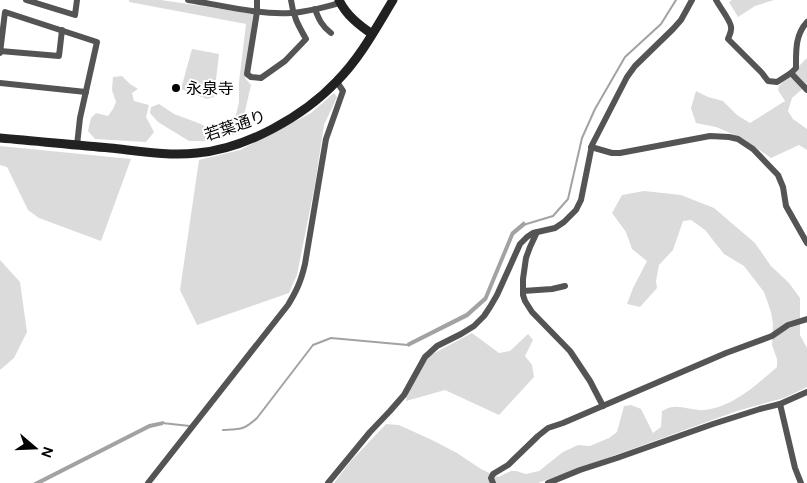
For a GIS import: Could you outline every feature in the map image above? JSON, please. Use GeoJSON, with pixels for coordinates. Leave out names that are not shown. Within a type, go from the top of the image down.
{"type":"FeatureCollection","features":[{"type":"Feature","properties":{"kind":"street"},"geometry":{"type":"LineString","coordinates":[[26,0],[41,2],[75,15],[77,0]]}},
{"type":"Feature","properties":{"kind":"street"},"geometry":{"type":"LineString","coordinates":[[189,0],[221,3],[257,12],[275,14],[315,9],[340,1],[345,11],[357,24],[372,34]]}},
{"type":"Feature","properties":{"kind":"street"},"geometry":{"type":"LineString","coordinates":[[257,0],[257,12],[247,74],[250,78],[262,78],[285,61],[306,39],[297,24],[291,0]]}},
{"type":"Feature","properties":{"kind":"street","name":"若葉通り"},"geometry":{"type":"LineString","coordinates":[[0,138],[164,154],[198,153],[224,148],[255,138],[287,121],[314,102],[337,82],[351,66],[393,0]]}},
{"type":"Feature","properties":{"kind":"street"},"geometry":{"type":"LineString","coordinates":[[328,483],[404,395],[425,357],[437,346],[474,326],[484,316],[497,295],[520,244],[527,237],[537,232],[555,228],[576,210],[581,200],[591,147],[627,77],[635,66],[681,20],[692,0]]}},
{"type":"Feature","properties":{"kind":"street"},"geometry":{"type":"LineString","coordinates":[[716,0],[731,24],[732,28],[728,39],[768,81],[777,82],[791,74],[796,68],[796,46],[802,29],[807,22]]}},
{"type":"Feature","properties":{"kind":"street"},"geometry":{"type":"LineString","coordinates":[[315,9],[318,20],[331,33]]}},
{"type":"Feature","properties":{"kind":"street"},"geometry":{"type":"LineString","coordinates":[[62,30],[59,56],[0,52],[5,12],[62,30],[97,42],[80,118],[77,145]]}},
{"type":"Feature","properties":{"kind":"street"},"geometry":{"type":"LineString","coordinates":[[791,74],[807,90]]}},
{"type":"Feature","properties":{"kind":"street"},"geometry":{"type":"LineString","coordinates":[[148,483],[288,306],[296,292],[305,264],[326,139],[343,91],[337,82]]}},
{"type":"Feature","properties":{"kind":"street"},"geometry":{"type":"LineString","coordinates":[[0,83],[86,92]]}},
{"type":"Feature","properties":{"kind":"street"},"geometry":{"type":"LineString","coordinates":[[591,147],[612,153],[710,136],[738,139],[753,149],[778,175],[783,188],[786,206],[807,244]]}},
{"type":"Feature","properties":{"kind":"street"},"geometry":{"type":"LineString","coordinates":[[537,232],[526,258],[523,279],[525,301],[532,312],[570,351],[590,381],[603,406]]}},
{"type":"Feature","properties":{"kind":"street"},"geometry":{"type":"LineString","coordinates":[[523,291],[565,286]]}},
{"type":"Feature","properties":{"kind":"street"},"geometry":{"type":"LineString","coordinates":[[493,483],[491,478],[493,474],[508,465],[548,428],[726,353],[772,336],[788,325],[807,319]]}},
{"type":"Feature","properties":{"kind":"street"},"geometry":{"type":"LineString","coordinates":[[548,483],[713,424],[780,404],[807,392]]}},
{"type":"Feature","properties":{"kind":"street"},"geometry":{"type":"LineString","coordinates":[[780,404],[795,468],[801,483]]}},
{"type":"Feature","properties":{"kind":"shaded area"},"geometry":{"type":"Polygon","coordinates":[[[129,0],[161,0],[255,14],[245,78],[251,85],[240,133],[228,136],[227,132],[233,128],[239,102],[239,82],[246,24],[129,2],[129,0]]]}},
{"type":"Feature","properties":{"kind":"shaded area"},"geometry":{"type":"Polygon","coordinates":[[[732,0],[774,0],[755,6],[738,17],[729,2],[732,0]]]}},
{"type":"Feature","properties":{"kind":"shaded area"},"geometry":{"type":"Polygon","coordinates":[[[192,49],[219,54],[214,97],[207,99],[181,89],[192,49]]]}},
{"type":"Feature","properties":{"kind":"shaded area"},"geometry":{"type":"Polygon","coordinates":[[[807,58],[807,85],[792,98],[788,111],[793,119],[807,129],[807,150],[799,145],[771,158],[742,138],[716,127],[696,123],[691,108],[696,91],[723,101],[737,115],[750,123],[785,101],[778,90],[779,86],[807,58]]]}},
{"type":"Feature","properties":{"kind":"shaded area"},"geometry":{"type":"Polygon","coordinates":[[[122,76],[138,89],[132,93],[134,101],[149,105],[146,117],[154,132],[146,142],[95,139],[88,131],[91,118],[96,113],[108,116],[113,109],[116,102],[112,90],[113,77],[122,76]]]}},
{"type":"Feature","properties":{"kind":"shaded area"},"geometry":{"type":"Polygon","coordinates":[[[334,93],[337,97],[324,125],[315,184],[297,275],[289,293],[197,325],[180,290],[199,160],[240,150],[311,113],[334,93]]]}},
{"type":"Feature","properties":{"kind":"shaded area"},"geometry":{"type":"Polygon","coordinates":[[[159,104],[174,114],[201,124],[223,138],[214,141],[189,141],[158,122],[150,113],[151,107],[159,104]]]}},
{"type":"Feature","properties":{"kind":"shaded area"},"geometry":{"type":"Polygon","coordinates":[[[0,146],[131,159],[101,241],[39,218],[28,210],[7,167],[0,165],[0,146]]]}},
{"type":"Feature","properties":{"kind":"shaded area"},"geometry":{"type":"Polygon","coordinates":[[[644,191],[681,195],[714,208],[755,243],[771,266],[789,283],[800,298],[800,335],[807,348],[807,387],[784,398],[737,411],[538,483],[334,483],[350,462],[386,424],[399,425],[432,440],[498,477],[511,471],[526,474],[539,471],[563,452],[578,445],[590,446],[609,438],[617,432],[624,406],[631,405],[641,409],[653,433],[661,427],[662,411],[671,407],[704,410],[725,405],[744,394],[777,367],[777,359],[772,345],[773,324],[771,312],[764,292],[744,266],[724,254],[705,230],[691,220],[683,221],[673,250],[659,265],[656,281],[657,288],[640,307],[627,304],[647,261],[632,249],[626,232],[612,213],[622,195],[644,191]]]}},
{"type":"Feature","properties":{"kind":"shaded area"},"geometry":{"type":"Polygon","coordinates":[[[524,221],[526,225],[514,235],[487,300],[468,317],[408,347],[407,343],[466,313],[484,297],[511,232],[524,221]]]}},
{"type":"Feature","properties":{"kind":"shaded area"},"geometry":{"type":"Polygon","coordinates":[[[0,260],[20,282],[27,332],[14,358],[0,370],[0,260]]]}},
{"type":"Feature","properties":{"kind":"shaded area"},"geometry":{"type":"Polygon","coordinates":[[[472,333],[499,353],[510,351],[528,334],[533,340],[525,356],[532,365],[534,377],[499,415],[445,390],[406,401],[407,394],[429,356],[472,333]]]}},
{"type":"Feature","properties":{"kind":"shaded area"},"geometry":{"type":"Polygon","coordinates":[[[164,421],[163,425],[150,428],[42,483],[33,483],[149,424],[164,421]]]}},
{"type":"Feature","properties":{"kind":"waterway"},"geometry":{"type":"LineString","coordinates":[[523,225],[553,216],[568,199],[582,138],[595,109],[625,57],[661,24],[676,0]]}},
{"type":"Feature","properties":{"kind":"waterway"},"geometry":{"type":"LineString","coordinates":[[223,430],[242,428],[257,418],[313,345],[331,338],[408,345]]}},
{"type":"Feature","properties":{"kind":"waterway"},"geometry":{"type":"LineString","coordinates":[[162,423],[190,426]]}},
{"type":"Feature","properties":{"kind":"place","name":"永泉寺"},"geometry":{"type":"Point","coordinates":[176,88]}}]}
